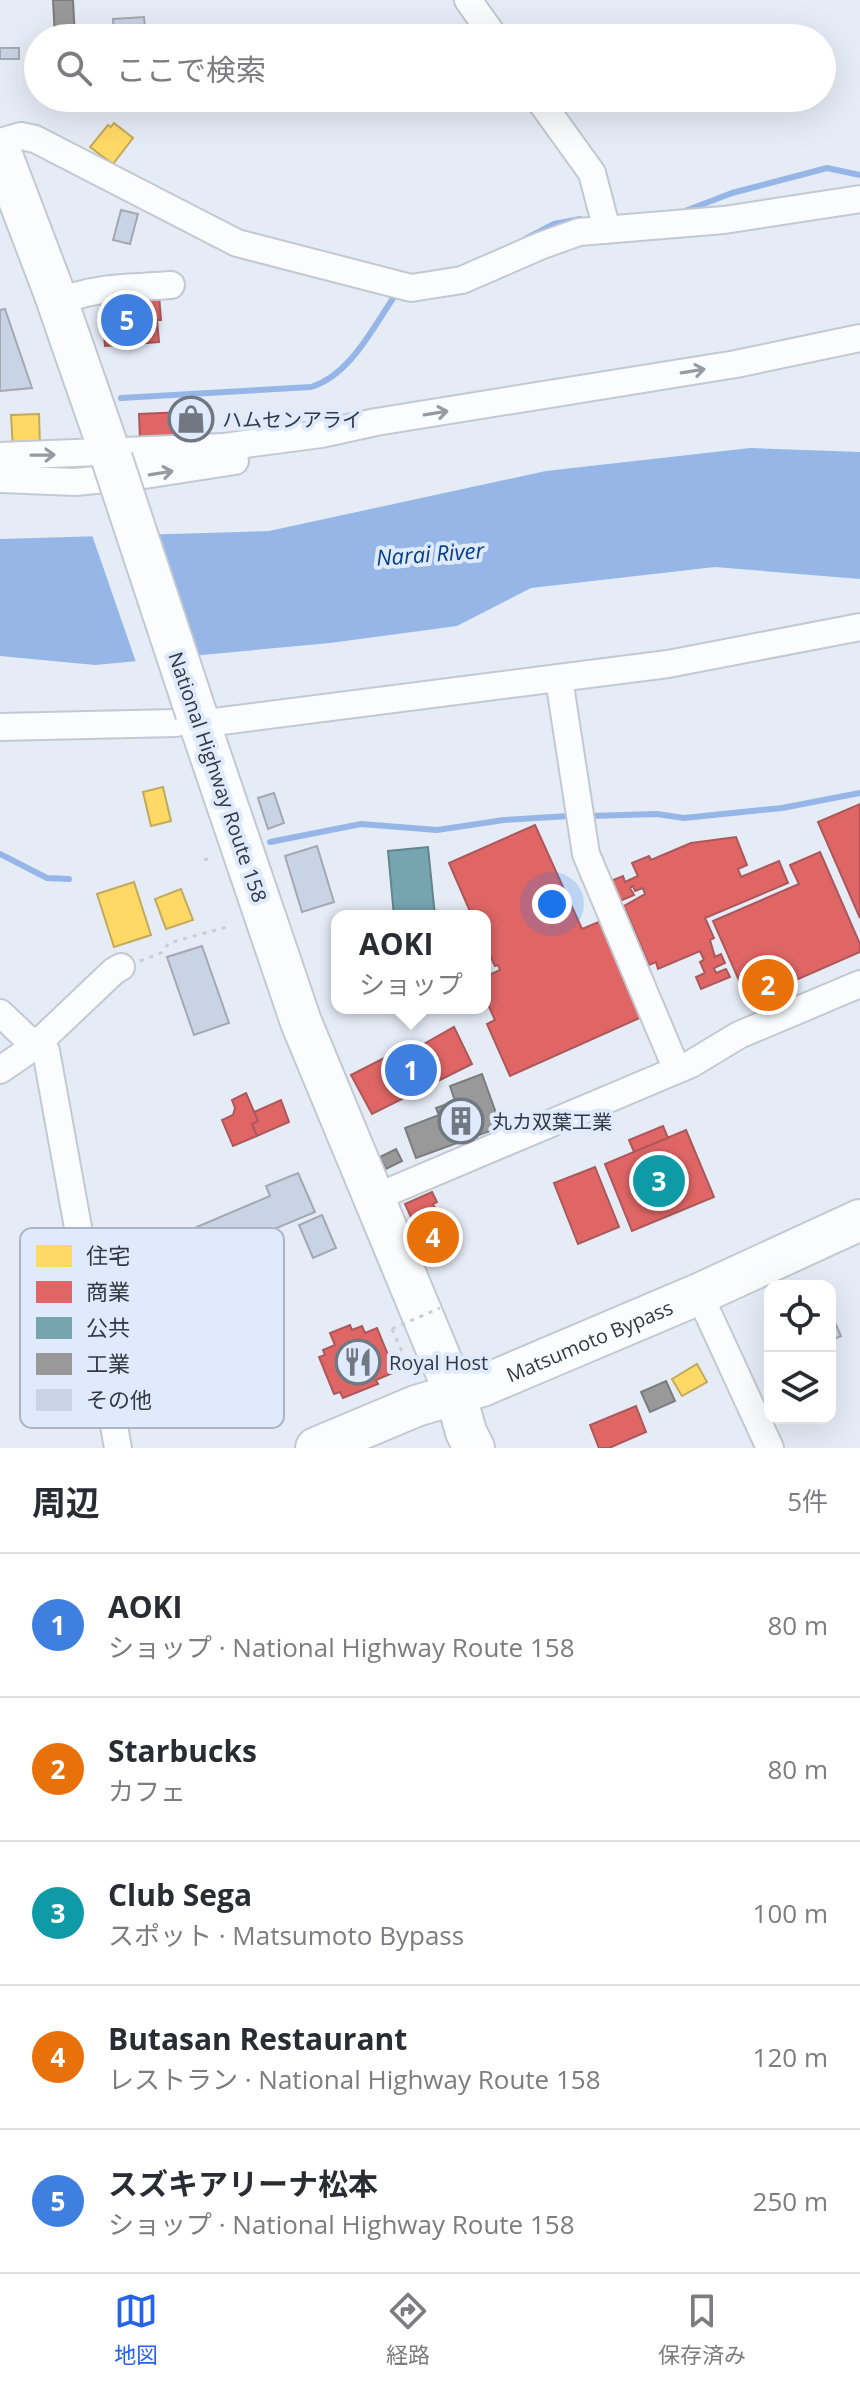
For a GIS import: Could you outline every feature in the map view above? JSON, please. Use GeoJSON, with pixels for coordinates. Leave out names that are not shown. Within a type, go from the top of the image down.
{"type":"FeatureCollection","features":[{"type":"Feature","properties":{"kind":"highway","name":"National Highway Route 158"},"geometry":{"type":"LineString","coordinates":[[0,150],[57,303],[99,456],[186,719],[258,965],[309,1101],[419,1360],[459,1419]]}},
{"type":"Feature","properties":{"kind":"highway","name":"National Highway Route 158"},"geometry":{"type":"LineString","coordinates":[[0,214],[99,456]]}},
{"type":"Feature","properties":{"kind":"highway","name":"National Highway Route 158"},"geometry":{"type":"LineString","coordinates":[[186,719],[301,1022],[374,1198],[459,1419]]}},
{"type":"Feature","properties":{"kind":"highway","name":"Matsumoto Bypass"},"geometry":{"type":"LineString","coordinates":[[316,1448],[416,1406],[459,1419],[699,1294],[860,1220]]}},
{"type":"Feature","properties":{"kind":"street"},"geometry":{"type":"LineString","coordinates":[[468,0],[485,24]]}},
{"type":"Feature","properties":{"kind":"street"},"geometry":{"type":"LineString","coordinates":[[548,112],[592,173],[607,230]]}},
{"type":"Feature","properties":{"kind":"street"},"geometry":{"type":"LineString","coordinates":[[0,142],[21,136],[35,139],[237,243],[411,288],[462,280],[579,232],[724,220],[860,199]]}},
{"type":"Feature","properties":{"kind":"street"},"geometry":{"type":"LineString","coordinates":[[57,303],[98,290],[171,285]]}},
{"type":"Feature","properties":{"kind":"street"},"geometry":{"type":"LineString","coordinates":[[0,456],[99,456],[224,447],[321,434],[376,422],[736,364],[860,338]]}},
{"type":"Feature","properties":{"kind":"street"},"geometry":{"type":"LineString","coordinates":[[0,479],[75,482],[138,476],[323,445],[376,422]]}},
{"type":"Feature","properties":{"kind":"street"},"geometry":{"type":"LineString","coordinates":[[0,727],[186,719],[559,679],[668,664],[860,627]]}},
{"type":"Feature","properties":{"kind":"street"},"geometry":{"type":"LineString","coordinates":[[559,679],[586,854],[677,1070]]}},
{"type":"Feature","properties":{"kind":"street"},"geometry":{"type":"LineString","coordinates":[[0,1070],[35,1046],[121,967]]}},
{"type":"Feature","properties":{"kind":"street"},"geometry":{"type":"LineString","coordinates":[[374,1198],[677,1070],[739,1035],[860,984]]}},
{"type":"Feature","properties":{"kind":"street"},"geometry":{"type":"LineString","coordinates":[[0,1013],[35,1046],[46,1051],[79,1228]]}},
{"type":"Feature","properties":{"kind":"street"},"geometry":{"type":"LineString","coordinates":[[699,1294],[770,1448]]}},
{"type":"Feature","properties":{"kind":"street"},"geometry":{"type":"LineString","coordinates":[[114,1428],[118,1448]]}},
{"type":"Feature","properties":{"kind":"path"},"geometry":{"type":"LineString","coordinates":[[204,860],[210,858]]}},
{"type":"Feature","properties":{"kind":"path"},"geometry":{"type":"LineString","coordinates":[[121,967],[161,953],[169,943],[227,927]]}},
{"type":"Feature","properties":{"kind":"path"},"geometry":{"type":"LineString","coordinates":[[406,1361],[392,1329],[440,1308]]}},
{"type":"Feature","properties":{"kind":"water","name":"Narai River"},"geometry":{"type":"Polygon","coordinates":[[[750,448],[860,452],[860,579],[715,567],[531,588],[457,626],[330,643],[95,665],[0,656],[0,539],[269,531],[546,471],[750,448]]]}},
{"type":"Feature","properties":{"kind":"pier"},"geometry":{"type":"Polygon","coordinates":[[[155,530],[198,659],[137,665],[91,532],[155,530]]]}},
{"type":"Feature","properties":{"kind":"building: 住宅"},"geometry":{"type":"Polygon","coordinates":[[[114,123],[133,138],[113,164],[90,147],[108,125],[111,127],[114,123]]]}},
{"type":"Feature","properties":{"kind":"building: 住宅"},"geometry":{"type":"Polygon","coordinates":[[[39,414],[40,447],[13,449],[11,415],[39,414]]]}},
{"type":"Feature","properties":{"kind":"building: 住宅"},"geometry":{"type":"Polygon","coordinates":[[[163,787],[171,821],[151,826],[143,792],[163,787]]]}},
{"type":"Feature","properties":{"kind":"building: 住宅"},"geometry":{"type":"Polygon","coordinates":[[[134,882],[151,935],[114,947],[97,894],[134,882]]]}},
{"type":"Feature","properties":{"kind":"building: 住宅"},"geometry":{"type":"Polygon","coordinates":[[[181,889],[193,920],[166,929],[155,899],[181,889]]]}},
{"type":"Feature","properties":{"kind":"building: 住宅"},"geometry":{"type":"Polygon","coordinates":[[[697,1364],[707,1382],[682,1396],[672,1379],[697,1364]]]}},
{"type":"Feature","properties":{"kind":"building: 商業"},"geometry":{"type":"Polygon","coordinates":[[[159,295],[159,342],[105,346],[101,299],[159,295]]]}},
{"type":"Feature","properties":{"kind":"building: 商業"},"geometry":{"type":"Polygon","coordinates":[[[207,411],[208,436],[140,439],[139,414],[207,411]]]}},
{"type":"Feature","properties":{"kind":"building: 商業"},"geometry":{"type":"Polygon","coordinates":[[[860,804],[860,918],[818,822],[860,804]]]}},
{"type":"Feature","properties":{"kind":"building: 商業"},"geometry":{"type":"Polygon","coordinates":[[[535,825],[582,929],[601,921],[644,1016],[510,1076],[487,1024],[495,1020],[491,1011],[491,974],[500,970],[491,958],[491,910],[469,910],[449,863],[535,825]]]}},
{"type":"Feature","properties":{"kind":"building: 商業"},"geometry":{"type":"Polygon","coordinates":[[[736,837],[747,865],[738,869],[741,877],[779,861],[788,883],[705,918],[714,938],[710,940],[715,957],[721,954],[725,963],[714,968],[716,973],[726,969],[730,977],[701,989],[696,977],[705,973],[700,962],[704,960],[700,951],[658,969],[656,962],[649,965],[624,906],[645,894],[643,888],[635,891],[633,886],[630,888],[634,895],[620,901],[611,881],[623,876],[625,882],[638,876],[632,863],[649,856],[651,860],[691,843],[736,837]]]}},
{"type":"Feature","properties":{"kind":"building: 商業"},"geometry":{"type":"Polygon","coordinates":[[[820,852],[860,944],[860,952],[748,1001],[713,921],[799,884],[790,865],[820,852]]]}},
{"type":"Feature","properties":{"kind":"building: 商業"},"geometry":{"type":"Polygon","coordinates":[[[454,1027],[472,1064],[372,1114],[351,1075],[388,1056],[392,1062],[454,1027]]]}},
{"type":"Feature","properties":{"kind":"building: 商業"},"geometry":{"type":"Polygon","coordinates":[[[246,1093],[258,1121],[252,1124],[257,1136],[233,1146],[222,1120],[233,1115],[235,1108],[232,1100],[246,1093]]]}},
{"type":"Feature","properties":{"kind":"building: 商業"},"geometry":{"type":"Polygon","coordinates":[[[281,1100],[289,1122],[257,1136],[252,1124],[258,1121],[254,1112],[281,1100]]]}},
{"type":"Feature","properties":{"kind":"building: 商業"},"geometry":{"type":"Polygon","coordinates":[[[663,1126],[668,1138],[634,1152],[629,1140],[663,1126]]]}},
{"type":"Feature","properties":{"kind":"building: 商業"},"geometry":{"type":"Polygon","coordinates":[[[686,1130],[714,1197],[632,1231],[605,1164],[686,1130]]]}},
{"type":"Feature","properties":{"kind":"building: 商業"},"geometry":{"type":"Polygon","coordinates":[[[595,1167],[619,1227],[578,1244],[554,1183],[595,1167]]]}},
{"type":"Feature","properties":{"kind":"building: 商業"},"geometry":{"type":"Polygon","coordinates":[[[432,1192],[437,1202],[433,1204],[443,1226],[447,1224],[453,1238],[426,1250],[405,1204],[432,1192]]]}},
{"type":"Feature","properties":{"kind":"building: 商業"},"geometry":{"type":"Polygon","coordinates":[[[350,1325],[352,1330],[362,1326],[365,1333],[377,1328],[395,1372],[376,1380],[378,1384],[343,1398],[340,1392],[334,1394],[319,1357],[325,1355],[323,1350],[335,1345],[330,1333],[350,1325]]]}},
{"type":"Feature","properties":{"kind":"building: 商業"},"geometry":{"type":"Polygon","coordinates":[[[636,1406],[646,1432],[609,1448],[599,1448],[590,1425],[636,1406]]]}},
{"type":"Feature","properties":{"kind":"building: 公共"},"geometry":{"type":"Polygon","coordinates":[[[428,847],[434,910],[393,910],[388,851],[428,847]]]}},
{"type":"Feature","properties":{"kind":"building: 工業"},"geometry":{"type":"Polygon","coordinates":[[[53,0],[73,0],[74,24],[54,24],[53,0]]]}},
{"type":"Feature","properties":{"kind":"building: 工業","name":"丸カ双葉工業"},"geometry":{"type":"Polygon","coordinates":[[[482,1074],[501,1127],[416,1158],[405,1128],[439,1115],[436,1108],[455,1101],[450,1086],[482,1074]]]}},
{"type":"Feature","properties":{"kind":"building: 工業"},"geometry":{"type":"Polygon","coordinates":[[[396,1149],[402,1161],[386,1169],[380,1157],[396,1149]]]}},
{"type":"Feature","properties":{"kind":"building: 工業"},"geometry":{"type":"Polygon","coordinates":[[[666,1381],[675,1401],[650,1412],[641,1392],[666,1381]]]}},
{"type":"Feature","properties":{"kind":"building: その他"},"geometry":{"type":"Polygon","coordinates":[[[144,17],[145,24],[113,24],[113,19],[144,17]]]}},
{"type":"Feature","properties":{"kind":"building: その他"},"geometry":{"type":"Polygon","coordinates":[[[0,48],[19,48],[19,59],[0,59],[0,48]]]}},
{"type":"Feature","properties":{"kind":"building: その他"},"geometry":{"type":"Polygon","coordinates":[[[121,210],[138,214],[130,244],[113,240],[121,210]]]}},
{"type":"Feature","properties":{"kind":"building: その他"},"geometry":{"type":"Polygon","coordinates":[[[5,309],[32,388],[0,391],[0,310],[5,309]]]}},
{"type":"Feature","properties":{"kind":"building: その他"},"geometry":{"type":"Polygon","coordinates":[[[274,793],[284,823],[268,829],[258,798],[274,793]]]}},
{"type":"Feature","properties":{"kind":"building: その他"},"geometry":{"type":"Polygon","coordinates":[[[317,846],[334,902],[302,912],[285,856],[317,846]]]}},
{"type":"Feature","properties":{"kind":"building: その他"},"geometry":{"type":"Polygon","coordinates":[[[202,946],[229,1023],[194,1035],[167,957],[202,946]]]}},
{"type":"Feature","properties":{"kind":"building: その他"},"geometry":{"type":"Polygon","coordinates":[[[298,1173],[315,1212],[277,1228],[194,1228],[270,1196],[266,1186],[298,1173]]]}},
{"type":"Feature","properties":{"kind":"building: その他"},"geometry":{"type":"Polygon","coordinates":[[[322,1215],[336,1248],[313,1258],[299,1225],[322,1215]]]}},
{"type":"Feature","properties":{"kind":"waterway"},"geometry":{"type":"LineString","coordinates":[[685,211],[732,193],[827,168],[860,175]]}},
{"type":"Feature","properties":{"kind":"waterway"},"geometry":{"type":"LineString","coordinates":[[527,238],[554,224],[580,219]]}},
{"type":"Feature","properties":{"kind":"waterway"},"geometry":{"type":"LineString","coordinates":[[121,398],[311,387],[325,381],[349,362],[394,297]]}},
{"type":"Feature","properties":{"kind":"waterway"},"geometry":{"type":"LineString","coordinates":[[590,816],[657,814],[684,818],[782,808],[860,793]]}},
{"type":"Feature","properties":{"kind":"waterway"},"geometry":{"type":"LineString","coordinates":[[270,842],[361,824],[437,830],[504,820],[569,816]]}},
{"type":"Feature","properties":{"kind":"waterway"},"geometry":{"type":"LineString","coordinates":[[0,854],[47,878],[69,879]]}},
{"type":"Feature","properties":{"kind":"place","name":"スズキアリーナ松本"},"geometry":{"type":"Point","coordinates":[127,320]}},
{"type":"Feature","properties":{"kind":"place","name":"ハムセンアライ"},"geometry":{"type":"Point","coordinates":[191,419]}},
{"type":"Feature","properties":{"kind":"place","name":"Starbucks"},"geometry":{"type":"Point","coordinates":[768,985]}},
{"type":"Feature","properties":{"kind":"place","name":"AOKI"},"geometry":{"type":"Point","coordinates":[411,1070]}},
{"type":"Feature","properties":{"kind":"place","name":"丸カ双葉工業"},"geometry":{"type":"Point","coordinates":[461,1121]}},
{"type":"Feature","properties":{"kind":"place","name":"Club Sega"},"geometry":{"type":"Point","coordinates":[659,1181]}},
{"type":"Feature","properties":{"kind":"place","name":"Butasan Restaurant"},"geometry":{"type":"Point","coordinates":[433,1237]}},
{"type":"Feature","properties":{"kind":"place","name":"Royal Host"},"geometry":{"type":"Point","coordinates":[358,1362]}}]}
